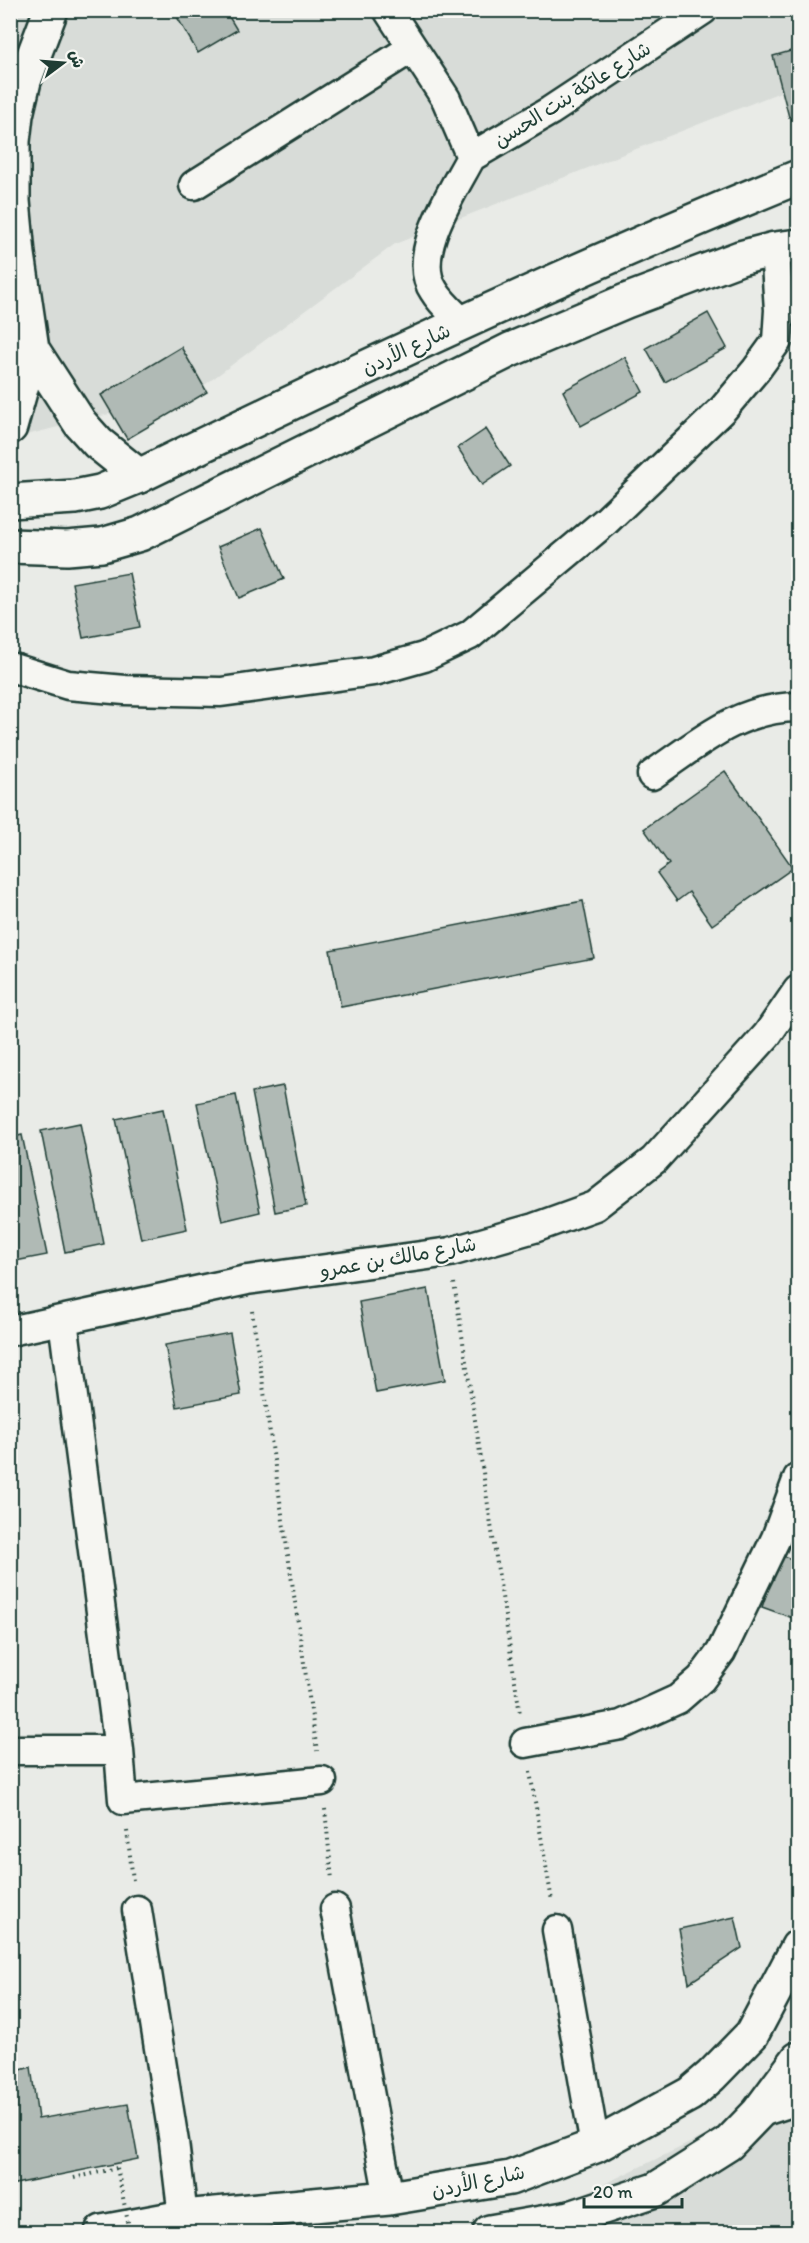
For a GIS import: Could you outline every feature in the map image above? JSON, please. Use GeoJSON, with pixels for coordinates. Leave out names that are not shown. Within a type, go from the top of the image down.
{"type":"FeatureCollection","features":[{"type":"Feature","properties":{"kind":"main road"},"geometry":{"type":"LineString","coordinates":[[10,427],[32,349],[18,254],[13,201],[12,150],[16,115],[24,81],[51,10]]}},
{"type":"Feature","properties":{"kind":"main road","name":"شارع الأردن"},"geometry":{"type":"LineString","coordinates":[[10,501],[75,497],[100,492],[139,476],[462,322],[626,249],[798,177]]}},
{"type":"Feature","properties":{"kind":"main road"},"geometry":{"type":"LineString","coordinates":[[10,546],[67,548],[102,545],[140,534],[510,350],[636,297],[740,258],[787,247]]}},
{"type":"Feature","properties":{"kind":"main road"},"geometry":{"type":"LineString","coordinates":[[32,349],[80,423],[98,443],[139,476]]}},
{"type":"Feature","properties":{"kind":"main road","name":"شارع الأردن"},"geometry":{"type":"LineString","coordinates":[[102,2232],[183,2217],[389,2198],[510,2178],[595,2146],[690,2094],[711,2076],[752,2034],[798,1947]]}},
{"type":"Feature","properties":{"kind":"main road"},"geometry":{"type":"LineString","coordinates":[[490,2232],[570,2218],[655,2190],[728,2144],[758,2113],[798,2059]]}},
{"type":"Feature","properties":{"kind":"street"},"geometry":{"type":"LineString","coordinates":[[388,10],[446,99],[471,157],[430,239],[428,257],[428,273],[433,290],[462,322]]}},
{"type":"Feature","properties":{"kind":"street","name":"شارع عاتكة بنت الحسن"},"geometry":{"type":"LineString","coordinates":[[471,157],[550,111],[703,10]]}},
{"type":"Feature","properties":{"kind":"street"},"geometry":{"type":"LineString","coordinates":[[194,186],[412,48]]}},
{"type":"Feature","properties":{"kind":"street"},"geometry":{"type":"LineString","coordinates":[[10,667],[68,685],[125,690],[221,692],[374,671],[424,657],[470,635],[606,521],[723,410],[756,370],[777,341],[789,307],[787,247]]}},
{"type":"Feature","properties":{"kind":"street"},"geometry":{"type":"LineString","coordinates":[[652,775],[729,722],[759,711],[798,707]]}},
{"type":"Feature","properties":{"kind":"street","name":"شارع مالك بن عمرو"},"geometry":{"type":"LineString","coordinates":[[10,1330],[247,1280],[450,1252],[534,1228],[595,1206],[654,1160],[767,1035],[798,990]]}},
{"type":"Feature","properties":{"kind":"street"},"geometry":{"type":"LineString","coordinates":[[63,1320],[119,1750],[123,1800],[322,1781]]}},
{"type":"Feature","properties":{"kind":"street"},"geometry":{"type":"LineString","coordinates":[[525,1743],[621,1725],[678,1698],[701,1678],[726,1642],[776,1538],[798,1478]]}},
{"type":"Feature","properties":{"kind":"street"},"geometry":{"type":"LineString","coordinates":[[10,1750],[119,1750]]}},
{"type":"Feature","properties":{"kind":"street"},"geometry":{"type":"LineString","coordinates":[[335,1909],[389,2198]]}},
{"type":"Feature","properties":{"kind":"street"},"geometry":{"type":"LineString","coordinates":[[137,1910],[174,2142],[183,2217]]}},
{"type":"Feature","properties":{"kind":"street"},"geometry":{"type":"LineString","coordinates":[[557,1930],[595,2146]]}},
{"type":"Feature","properties":{"kind":"street"},"geometry":{"type":"LineString","coordinates":[[758,2113],[798,2100]]}},
{"type":"Feature","properties":{"kind":"path"},"geometry":{"type":"LineString","coordinates":[[450,1252],[525,1743],[557,1930]]}},
{"type":"Feature","properties":{"kind":"path"},"geometry":{"type":"LineString","coordinates":[[247,1280],[322,1781],[335,1909]]}},
{"type":"Feature","properties":{"kind":"path"},"geometry":{"type":"LineString","coordinates":[[123,1800],[137,1910]]}},
{"type":"Feature","properties":{"kind":"path"},"geometry":{"type":"LineString","coordinates":[[74,2178],[117,2168],[130,2232]]}},
{"type":"Feature","properties":{"kind":"shaded area"},"geometry":{"type":"Polygon","coordinates":[[[11,11],[798,11],[798,85],[395,244],[195,392],[11,439],[11,11]]]}},
{"type":"Feature","properties":{"kind":"shaded area"},"geometry":{"type":"Polygon","coordinates":[[[798,2088],[798,2232],[481,2232],[506,2231],[792,2094],[798,2088]]]}},
{"type":"Feature","properties":{"kind":"building"},"geometry":{"type":"Polygon","coordinates":[[[173,10],[225,10],[237,30],[198,53],[173,10]]]}},
{"type":"Feature","properties":{"kind":"building"},"geometry":{"type":"Polygon","coordinates":[[[798,49],[798,115],[789,117],[773,56],[798,49]]]}},
{"type":"Feature","properties":{"kind":"building"},"geometry":{"type":"Polygon","coordinates":[[[708,313],[727,348],[665,382],[646,348],[708,313]]]}},
{"type":"Feature","properties":{"kind":"building"},"geometry":{"type":"Polygon","coordinates":[[[181,347],[207,392],[127,439],[101,395],[181,347]]]}},
{"type":"Feature","properties":{"kind":"building"},"geometry":{"type":"Polygon","coordinates":[[[625,357],[643,392],[581,426],[563,391],[625,357]]]}},
{"type":"Feature","properties":{"kind":"building"},"geometry":{"type":"Polygon","coordinates":[[[486,429],[510,466],[482,485],[458,448],[486,429]]]}},
{"type":"Feature","properties":{"kind":"building"},"geometry":{"type":"Polygon","coordinates":[[[262,528],[284,579],[239,598],[218,547],[262,528]]]}},
{"type":"Feature","properties":{"kind":"building"},"geometry":{"type":"Polygon","coordinates":[[[129,573],[140,627],[83,638],[72,583],[129,573]]]}},
{"type":"Feature","properties":{"kind":"building"},"geometry":{"type":"Polygon","coordinates":[[[725,771],[793,868],[712,925],[689,892],[677,901],[657,873],[669,864],[644,829],[725,771]]]}},
{"type":"Feature","properties":{"kind":"building"},"geometry":{"type":"Polygon","coordinates":[[[583,901],[594,958],[341,1007],[330,950],[583,901]]]}},
{"type":"Feature","properties":{"kind":"building"},"geometry":{"type":"Polygon","coordinates":[[[283,1086],[306,1206],[275,1212],[252,1092],[283,1086]]]}},
{"type":"Feature","properties":{"kind":"building"},"geometry":{"type":"Polygon","coordinates":[[[236,1095],[260,1212],[222,1221],[197,1103],[236,1095]]]}},
{"type":"Feature","properties":{"kind":"building"},"geometry":{"type":"Polygon","coordinates":[[[163,1109],[187,1229],[141,1239],[116,1119],[163,1109]]]}},
{"type":"Feature","properties":{"kind":"building"},"geometry":{"type":"Polygon","coordinates":[[[80,1123],[104,1244],[65,1252],[41,1131],[80,1123]]]}},
{"type":"Feature","properties":{"kind":"building"},"geometry":{"type":"Polygon","coordinates":[[[22,1135],[47,1255],[10,1262],[10,1138],[22,1135]]]}},
{"type":"Feature","properties":{"kind":"building"},"geometry":{"type":"Polygon","coordinates":[[[428,1289],[445,1380],[376,1393],[359,1302],[428,1289]]]}},
{"type":"Feature","properties":{"kind":"building"},"geometry":{"type":"Polygon","coordinates":[[[230,1333],[241,1395],[177,1407],[165,1345],[230,1333]]]}},
{"type":"Feature","properties":{"kind":"building"},"geometry":{"type":"Polygon","coordinates":[[[780,1555],[798,1561],[798,1620],[762,1607],[780,1555]]]}},
{"type":"Feature","properties":{"kind":"building"},"geometry":{"type":"Polygon","coordinates":[[[735,1917],[742,1948],[689,1983],[679,1929],[735,1917]]]}},
{"type":"Feature","properties":{"kind":"building"},"geometry":{"type":"Polygon","coordinates":[[[31,2067],[38,2119],[128,2104],[138,2159],[10,2185],[10,2073],[31,2067]]]}}]}
